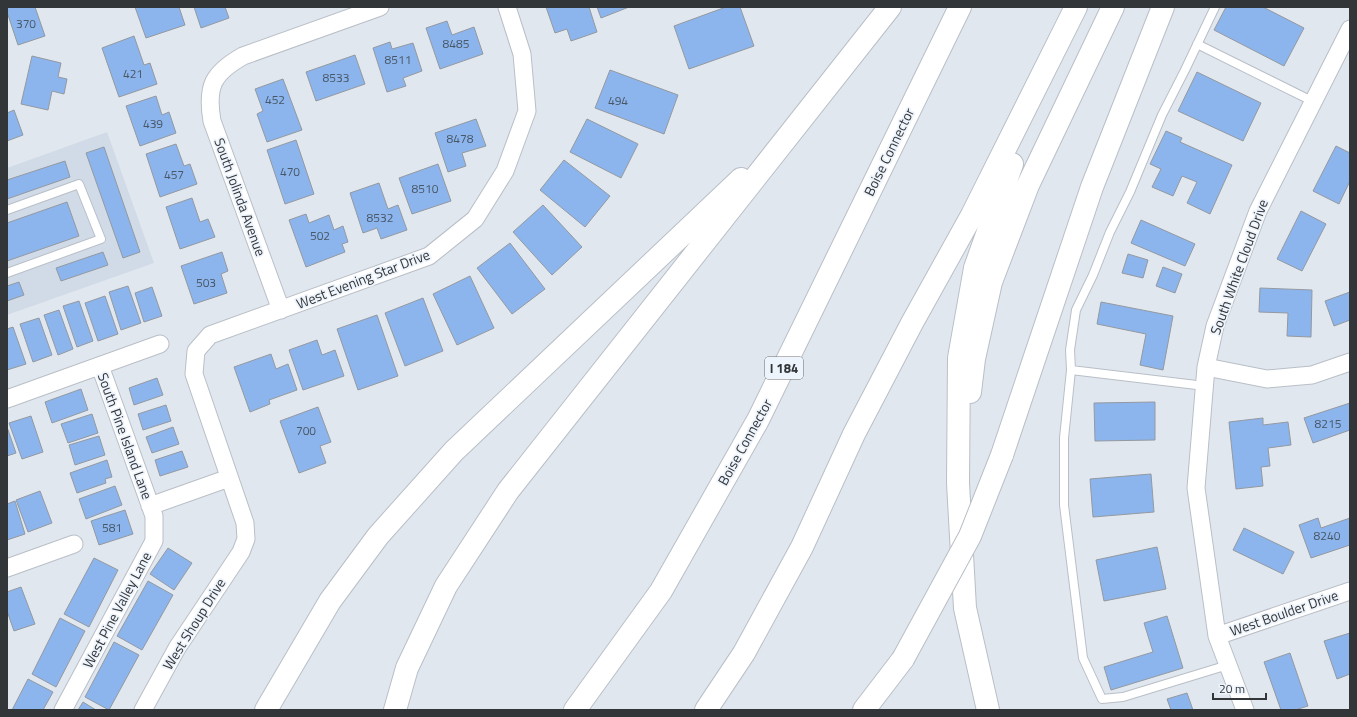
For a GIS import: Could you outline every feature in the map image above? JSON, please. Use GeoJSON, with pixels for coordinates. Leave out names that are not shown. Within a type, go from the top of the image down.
{"type":"FeatureCollection","features":[{"type":"Feature","properties":{"kind":"highway"},"geometry":{"type":"LineString","coordinates":[[395,710],[407,668],[446,586],[508,491],[800,123],[890,7]]}},
{"type":"Feature","properties":{"kind":"highway","name":"Boise Connector"},"geometry":{"type":"LineString","coordinates":[[575,710],[661,591],[758,420],[960,7]]}},
{"type":"Feature","properties":{"kind":"highway"},"geometry":{"type":"LineString","coordinates":[[988,710],[966,608],[958,483],[959,358],[974,268],[1002,187],[1076,7]]}},
{"type":"Feature","properties":{"kind":"highway"},"geometry":{"type":"LineString","coordinates":[[706,710],[744,653],[802,547],[854,434],[912,323],[972,215],[1076,7]]}},
{"type":"Feature","properties":{"kind":"highway"},"geometry":{"type":"LineString","coordinates":[[958,483],[974,359],[991,282],[1028,185],[1113,7]]}},
{"type":"Feature","properties":{"kind":"highway"},"geometry":{"type":"LineString","coordinates":[[864,710],[903,659],[970,536],[1002,455],[1092,187],[1163,7]]}},
{"type":"Feature","properties":{"kind":"highway"},"geometry":{"type":"LineString","coordinates":[[266,710],[330,601],[378,536],[454,451],[800,123]]}},
{"type":"Feature","properties":{"kind":"street","name":"South Jolinda Avenue"},"geometry":{"type":"LineString","coordinates":[[281,310],[212,121],[208,100],[214,81],[226,66],[243,56],[380,7]]}},
{"type":"Feature","properties":{"kind":"street","name":"West Evening Star Drive"},"geometry":{"type":"LineString","coordinates":[[229,478],[194,374],[196,351],[210,335],[429,256],[475,219],[505,171],[527,111],[522,54],[507,7]]}},
{"type":"Feature","properties":{"kind":"street","name":"South White Cloud Drive"},"geometry":{"type":"LineString","coordinates":[[1245,710],[1217,636],[1196,488],[1206,367],[1215,326],[1258,211],[1312,101],[1350,29]]}},
{"type":"Feature","properties":{"kind":"street"},"geometry":{"type":"LineString","coordinates":[[7,399],[160,344]]}},
{"type":"Feature","properties":{"kind":"street"},"geometry":{"type":"LineString","coordinates":[[1206,367],[1267,379],[1312,376],[1350,362]]}},
{"type":"Feature","properties":{"kind":"street","name":"South Pine Island Lane"},"geometry":{"type":"LineString","coordinates":[[100,366],[150,506]]}},
{"type":"Feature","properties":{"kind":"street"},"geometry":{"type":"LineString","coordinates":[[150,506],[229,478]]}},
{"type":"Feature","properties":{"kind":"street","name":"West Shoup Drive"},"geometry":{"type":"LineString","coordinates":[[143,710],[177,648],[241,552],[246,539],[245,523],[229,478]]}},
{"type":"Feature","properties":{"kind":"street","name":"West Pine Valley Lane"},"geometry":{"type":"LineString","coordinates":[[63,710],[154,541],[154,516],[150,506]]}},
{"type":"Feature","properties":{"kind":"street"},"geometry":{"type":"LineString","coordinates":[[7,568],[74,544]]}},
{"type":"Feature","properties":{"kind":"street","name":"West Boulder Drive"},"geometry":{"type":"LineString","coordinates":[[1217,636],[1350,591]]}},
{"type":"Feature","properties":{"kind":"lane"},"geometry":{"type":"LineString","coordinates":[[1215,7],[1162,115],[1130,192],[1110,232],[1093,275],[1076,310],[1070,350],[1071,370],[1064,438],[1064,504],[1083,658],[1102,699],[1124,697],[1228,665]]}},
{"type":"Feature","properties":{"kind":"lane"},"geometry":{"type":"LineString","coordinates":[[1198,44],[1312,101]]}},
{"type":"Feature","properties":{"kind":"lane"},"geometry":{"type":"LineString","coordinates":[[7,210],[79,184],[100,239],[7,273]]}},
{"type":"Feature","properties":{"kind":"lane"},"geometry":{"type":"LineString","coordinates":[[1071,370],[1205,386]]}},
{"type":"Feature","properties":{"kind":"shaded area"},"geometry":{"type":"Polygon","coordinates":[[[107,132],[154,263],[7,315],[7,168],[107,132]]]}},
{"type":"Feature","properties":{"kind":"building"},"geometry":{"type":"Polygon","coordinates":[[[7,7],[35,7],[45,36],[18,45],[7,12],[7,7]]]}},
{"type":"Feature","properties":{"kind":"building"},"geometry":{"type":"Polygon","coordinates":[[[135,7],[179,7],[185,25],[146,38],[135,7]]]}},
{"type":"Feature","properties":{"kind":"building"},"geometry":{"type":"Polygon","coordinates":[[[194,7],[225,7],[229,18],[201,28],[194,7]]]}},
{"type":"Feature","properties":{"kind":"building"},"geometry":{"type":"Polygon","coordinates":[[[546,7],[589,7],[597,32],[571,41],[567,29],[555,33],[546,7]]]}},
{"type":"Feature","properties":{"kind":"building"},"geometry":{"type":"Polygon","coordinates":[[[597,7],[629,7],[601,18],[597,7]]]}},
{"type":"Feature","properties":{"kind":"building"},"geometry":{"type":"Polygon","coordinates":[[[726,7],[740,7],[754,46],[689,69],[674,26],[726,7]]]}},
{"type":"Feature","properties":{"kind":"building"},"geometry":{"type":"Polygon","coordinates":[[[1226,7],[1263,7],[1304,28],[1284,66],[1214,30],[1226,7]]]}},
{"type":"Feature","properties":{"kind":"building"},"geometry":{"type":"Polygon","coordinates":[[[447,21],[452,35],[474,27],[483,54],[440,69],[426,28],[447,21]]]}},
{"type":"Feature","properties":{"kind":"building"},"geometry":{"type":"Polygon","coordinates":[[[134,36],[144,65],[150,63],[157,84],[119,97],[102,48],[134,36]]]}},
{"type":"Feature","properties":{"kind":"building"},"geometry":{"type":"Polygon","coordinates":[[[390,42],[392,49],[413,43],[422,71],[403,78],[406,86],[387,92],[373,48],[390,42]]]}},
{"type":"Feature","properties":{"kind":"building"},"geometry":{"type":"Polygon","coordinates":[[[355,55],[365,84],[316,101],[306,72],[355,55]]]}},
{"type":"Feature","properties":{"kind":"building"},"geometry":{"type":"Polygon","coordinates":[[[32,56],[61,63],[58,77],[67,79],[64,94],[52,91],[48,110],[21,104],[32,56]]]}},
{"type":"Feature","properties":{"kind":"building"},"geometry":{"type":"Polygon","coordinates":[[[610,70],[678,95],[664,134],[595,108],[610,70]]]}},
{"type":"Feature","properties":{"kind":"building"},"geometry":{"type":"Polygon","coordinates":[[[1197,72],[1261,103],[1243,141],[1178,111],[1197,72]]]}},
{"type":"Feature","properties":{"kind":"building"},"geometry":{"type":"Polygon","coordinates":[[[283,79],[302,130],[267,142],[257,114],[263,111],[255,89],[283,79]]]}},
{"type":"Feature","properties":{"kind":"building"},"geometry":{"type":"Polygon","coordinates":[[[156,96],[162,115],[169,112],[176,133],[140,146],[126,106],[156,96]]]}},
{"type":"Feature","properties":{"kind":"building"},"geometry":{"type":"Polygon","coordinates":[[[14,110],[23,135],[7,141],[7,113],[14,110]]]}},
{"type":"Feature","properties":{"kind":"building"},"geometry":{"type":"Polygon","coordinates":[[[476,119],[486,146],[462,153],[466,166],[448,172],[435,133],[476,119]]]}},
{"type":"Feature","properties":{"kind":"building"},"geometry":{"type":"Polygon","coordinates":[[[587,119],[638,144],[621,178],[570,152],[587,119]]]}},
{"type":"Feature","properties":{"kind":"building"},"geometry":{"type":"Polygon","coordinates":[[[1166,131],[1182,138],[1180,142],[1232,165],[1210,214],[1187,203],[1197,182],[1182,176],[1173,196],[1152,187],[1161,169],[1150,164],[1166,131]]]}},
{"type":"Feature","properties":{"kind":"building"},"geometry":{"type":"Polygon","coordinates":[[[296,140],[314,194],[285,204],[267,150],[296,140]]]}},
{"type":"Feature","properties":{"kind":"building"},"geometry":{"type":"Polygon","coordinates":[[[176,144],[184,166],[190,164],[197,184],[160,197],[146,154],[176,144]]]}},
{"type":"Feature","properties":{"kind":"building"},"geometry":{"type":"Polygon","coordinates":[[[1336,146],[1350,153],[1350,181],[1339,204],[1313,191],[1336,146]]]}},
{"type":"Feature","properties":{"kind":"building"},"geometry":{"type":"Polygon","coordinates":[[[104,147],[140,252],[123,258],[86,153],[104,147]]]}},
{"type":"Feature","properties":{"kind":"building"},"geometry":{"type":"Polygon","coordinates":[[[564,160],[610,196],[585,227],[540,190],[564,160]]]}},
{"type":"Feature","properties":{"kind":"building"},"geometry":{"type":"Polygon","coordinates":[[[65,161],[70,177],[7,199],[7,180],[65,161]]]}},
{"type":"Feature","properties":{"kind":"building"},"geometry":{"type":"Polygon","coordinates":[[[438,164],[451,201],[412,214],[399,178],[438,164]]]}},
{"type":"Feature","properties":{"kind":"building"},"geometry":{"type":"Polygon","coordinates":[[[379,183],[388,209],[398,205],[407,230],[381,239],[377,228],[363,233],[350,193],[379,183]]]}},
{"type":"Feature","properties":{"kind":"building"},"geometry":{"type":"Polygon","coordinates":[[[192,198],[200,222],[208,219],[215,237],[180,249],[166,207],[192,198]]]}},
{"type":"Feature","properties":{"kind":"building"},"geometry":{"type":"Polygon","coordinates":[[[67,202],[79,236],[7,261],[7,223],[67,202]]]}},
{"type":"Feature","properties":{"kind":"building"},"geometry":{"type":"Polygon","coordinates":[[[543,205],[582,247],[552,275],[513,232],[543,205]]]}},
{"type":"Feature","properties":{"kind":"building"},"geometry":{"type":"Polygon","coordinates":[[[1301,211],[1326,224],[1302,271],[1277,259],[1301,211]]]}},
{"type":"Feature","properties":{"kind":"building"},"geometry":{"type":"Polygon","coordinates":[[[306,214],[309,223],[329,215],[334,230],[343,226],[348,242],[342,244],[345,252],[306,267],[289,220],[306,214]]]}},
{"type":"Feature","properties":{"kind":"building"},"geometry":{"type":"Polygon","coordinates":[[[1141,220],[1195,244],[1185,266],[1131,243],[1141,220]]]}},
{"type":"Feature","properties":{"kind":"building"},"geometry":{"type":"Polygon","coordinates":[[[510,243],[545,289],[512,314],[477,268],[510,243]]]}},
{"type":"Feature","properties":{"kind":"building"},"geometry":{"type":"Polygon","coordinates":[[[103,252],[108,265],[61,281],[56,268],[103,252]]]}},
{"type":"Feature","properties":{"kind":"building"},"geometry":{"type":"Polygon","coordinates":[[[222,252],[228,271],[221,274],[227,293],[194,304],[181,266],[222,252]]]}},
{"type":"Feature","properties":{"kind":"building"},"geometry":{"type":"Polygon","coordinates":[[[1128,254],[1148,260],[1143,278],[1122,273],[1128,254]]]}},
{"type":"Feature","properties":{"kind":"building"},"geometry":{"type":"Polygon","coordinates":[[[1163,267],[1182,274],[1175,293],[1156,286],[1163,267]]]}},
{"type":"Feature","properties":{"kind":"building"},"geometry":{"type":"Polygon","coordinates":[[[470,276],[494,328],[457,345],[433,294],[470,276]]]}},
{"type":"Feature","properties":{"kind":"building"},"geometry":{"type":"Polygon","coordinates":[[[19,282],[24,295],[7,301],[7,286],[19,282]]]}},
{"type":"Feature","properties":{"kind":"building"},"geometry":{"type":"Polygon","coordinates":[[[128,286],[141,323],[121,330],[109,292],[128,286]]]}},
{"type":"Feature","properties":{"kind":"building"},"geometry":{"type":"Polygon","coordinates":[[[152,287],[162,316],[144,322],[135,293],[152,287]]]}},
{"type":"Feature","properties":{"kind":"building"},"geometry":{"type":"Polygon","coordinates":[[[1260,288],[1312,290],[1311,337],[1287,336],[1288,313],[1259,312],[1260,288]]]}},
{"type":"Feature","properties":{"kind":"building"},"geometry":{"type":"Polygon","coordinates":[[[1350,292],[1350,320],[1334,326],[1325,301],[1350,292]]]}},
{"type":"Feature","properties":{"kind":"building"},"geometry":{"type":"Polygon","coordinates":[[[105,296],[118,334],[98,341],[85,303],[105,296]]]}},
{"type":"Feature","properties":{"kind":"building"},"geometry":{"type":"Polygon","coordinates":[[[423,298],[443,351],[405,366],[385,313],[423,298]]]}},
{"type":"Feature","properties":{"kind":"building"},"geometry":{"type":"Polygon","coordinates":[[[79,301],[93,341],[77,347],[63,306],[79,301]]]}},
{"type":"Feature","properties":{"kind":"building"},"geometry":{"type":"Polygon","coordinates":[[[1101,302],[1173,316],[1163,370],[1140,365],[1146,334],[1097,324],[1101,302]]]}},
{"type":"Feature","properties":{"kind":"building"},"geometry":{"type":"Polygon","coordinates":[[[59,310],[73,349],[58,355],[44,315],[59,310]]]}},
{"type":"Feature","properties":{"kind":"building"},"geometry":{"type":"Polygon","coordinates":[[[377,315],[398,376],[358,390],[337,329],[377,315]]]}},
{"type":"Feature","properties":{"kind":"building"},"geometry":{"type":"Polygon","coordinates":[[[39,318],[52,355],[33,362],[20,324],[39,318]]]}},
{"type":"Feature","properties":{"kind":"building"},"geometry":{"type":"Polygon","coordinates":[[[13,327],[26,364],[7,370],[7,329],[13,327]]]}},
{"type":"Feature","properties":{"kind":"building"},"geometry":{"type":"Polygon","coordinates":[[[317,340],[322,355],[335,350],[344,376],[303,390],[289,350],[317,340]]]}},
{"type":"Feature","properties":{"kind":"building"},"geometry":{"type":"Polygon","coordinates":[[[271,354],[276,369],[288,364],[297,390],[269,400],[270,404],[250,412],[234,367],[271,354]]]}},
{"type":"Feature","properties":{"kind":"building"},"geometry":{"type":"Polygon","coordinates":[[[157,378],[163,395],[134,405],[129,388],[157,378]]]}},
{"type":"Feature","properties":{"kind":"building"},"geometry":{"type":"Polygon","coordinates":[[[81,389],[88,410],[52,423],[45,402],[81,389]]]}},
{"type":"Feature","properties":{"kind":"building"},"geometry":{"type":"Polygon","coordinates":[[[1155,402],[1155,440],[1095,441],[1094,403],[1155,402]]]}},
{"type":"Feature","properties":{"kind":"building"},"geometry":{"type":"Polygon","coordinates":[[[1350,403],[1350,430],[1313,443],[1304,418],[1350,403]]]}},
{"type":"Feature","properties":{"kind":"building"},"geometry":{"type":"Polygon","coordinates":[[[166,405],[171,421],[143,430],[138,414],[166,405]]]}},
{"type":"Feature","properties":{"kind":"building"},"geometry":{"type":"Polygon","coordinates":[[[318,407],[331,442],[320,446],[326,463],[299,473],[280,421],[318,407]]]}},
{"type":"Feature","properties":{"kind":"building"},"geometry":{"type":"Polygon","coordinates":[[[92,414],[98,433],[68,443],[61,424],[92,414]]]}},
{"type":"Feature","properties":{"kind":"building"},"geometry":{"type":"Polygon","coordinates":[[[31,416],[43,452],[22,459],[9,423],[31,416]]]}},
{"type":"Feature","properties":{"kind":"building"},"geometry":{"type":"Polygon","coordinates":[[[1263,418],[1263,425],[1288,422],[1291,445],[1268,448],[1270,466],[1261,467],[1263,486],[1236,489],[1229,422],[1263,418]]]}},
{"type":"Feature","properties":{"kind":"building"},"geometry":{"type":"Polygon","coordinates":[[[7,427],[16,453],[7,456],[7,427]]]}},
{"type":"Feature","properties":{"kind":"building"},"geometry":{"type":"Polygon","coordinates":[[[173,427],[179,444],[152,453],[146,437],[173,427]]]}},
{"type":"Feature","properties":{"kind":"building"},"geometry":{"type":"Polygon","coordinates":[[[99,436],[105,455],[75,465],[69,445],[99,436]]]}},
{"type":"Feature","properties":{"kind":"building"},"geometry":{"type":"Polygon","coordinates":[[[182,451],[188,467],[160,476],[155,460],[182,451]]]}},
{"type":"Feature","properties":{"kind":"building"},"geometry":{"type":"Polygon","coordinates":[[[107,460],[112,477],[105,479],[106,483],[77,493],[70,473],[107,460]]]}},
{"type":"Feature","properties":{"kind":"building"},"geometry":{"type":"Polygon","coordinates":[[[1151,474],[1154,512],[1093,517],[1090,479],[1151,474]]]}},
{"type":"Feature","properties":{"kind":"building"},"geometry":{"type":"Polygon","coordinates":[[[115,486],[122,505],[86,519],[79,499],[115,486]]]}},
{"type":"Feature","properties":{"kind":"building"},"geometry":{"type":"Polygon","coordinates":[[[40,491],[52,523],[28,532],[16,500],[40,491]]]}},
{"type":"Feature","properties":{"kind":"building"},"geometry":{"type":"Polygon","coordinates":[[[15,501],[25,534],[7,540],[7,504],[15,501]]]}},
{"type":"Feature","properties":{"kind":"building"},"geometry":{"type":"Polygon","coordinates":[[[125,510],[133,534],[99,545],[91,521],[125,510]]]}},
{"type":"Feature","properties":{"kind":"building"},"geometry":{"type":"Polygon","coordinates":[[[1318,518],[1321,528],[1350,518],[1350,545],[1311,558],[1299,525],[1318,518]]]}},
{"type":"Feature","properties":{"kind":"building"},"geometry":{"type":"Polygon","coordinates":[[[1244,528],[1294,552],[1283,574],[1233,550],[1244,528]]]}},
{"type":"Feature","properties":{"kind":"building"},"geometry":{"type":"Polygon","coordinates":[[[1157,547],[1166,589],[1104,601],[1096,560],[1157,547]]]}},
{"type":"Feature","properties":{"kind":"building"},"geometry":{"type":"Polygon","coordinates":[[[168,548],[192,563],[174,590],[150,574],[168,548]]]}},
{"type":"Feature","properties":{"kind":"building"},"geometry":{"type":"Polygon","coordinates":[[[94,558],[118,570],[89,627],[64,614],[94,558]]]}},
{"type":"Feature","properties":{"kind":"building"},"geometry":{"type":"Polygon","coordinates":[[[148,581],[173,595],[142,650],[117,636],[148,581]]]}},
{"type":"Feature","properties":{"kind":"building"},"geometry":{"type":"Polygon","coordinates":[[[21,587],[35,624],[14,631],[7,611],[7,592],[21,587]]]}},
{"type":"Feature","properties":{"kind":"building"},"geometry":{"type":"Polygon","coordinates":[[[1167,616],[1183,668],[1111,690],[1104,667],[1153,652],[1144,623],[1167,616]]]}},
{"type":"Feature","properties":{"kind":"building"},"geometry":{"type":"Polygon","coordinates":[[[60,618],[85,631],[56,687],[32,674],[60,618]]]}},
{"type":"Feature","properties":{"kind":"building"},"geometry":{"type":"Polygon","coordinates":[[[1350,633],[1350,674],[1337,679],[1324,641],[1350,633]]]}},
{"type":"Feature","properties":{"kind":"building"},"geometry":{"type":"Polygon","coordinates":[[[114,642],[139,655],[109,710],[85,697],[114,642]]]}},
{"type":"Feature","properties":{"kind":"building"},"geometry":{"type":"Polygon","coordinates":[[[1290,653],[1308,706],[1295,710],[1281,710],[1264,662],[1290,653]]]}},
{"type":"Feature","properties":{"kind":"building"},"geometry":{"type":"Polygon","coordinates":[[[28,679],[53,692],[43,710],[12,710],[28,679]]]}},
{"type":"Feature","properties":{"kind":"building"},"geometry":{"type":"Polygon","coordinates":[[[1187,693],[1193,710],[1171,710],[1167,699],[1187,693]]]}},
{"type":"Feature","properties":{"kind":"building"},"geometry":{"type":"Polygon","coordinates":[[[83,702],[96,710],[78,710],[83,702]]]}}]}
